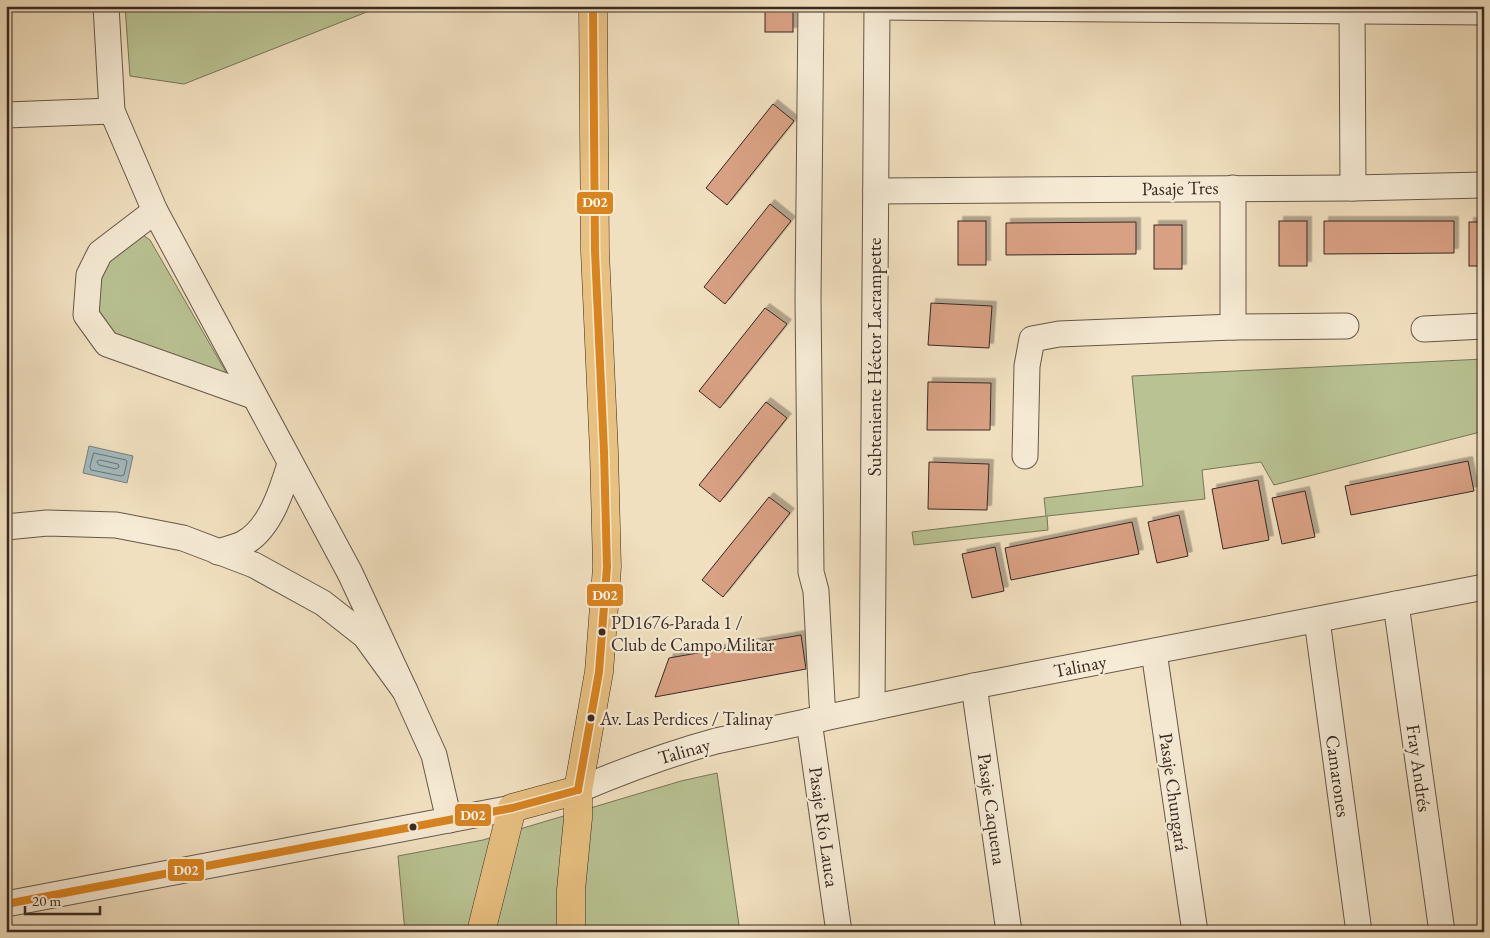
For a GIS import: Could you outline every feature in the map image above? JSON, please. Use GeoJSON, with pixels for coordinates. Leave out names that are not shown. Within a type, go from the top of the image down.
{"type":"FeatureCollection","features":[{"type":"Feature","properties":{"kind":"main road"},"geometry":{"type":"LineString","coordinates":[[571,932],[571,890],[578,818],[578,790],[599,672],[607,567],[604,443],[595,251],[593,6]]}},
{"type":"Feature","properties":{"kind":"main road","name":"Talinay"},"geometry":{"type":"LineString","coordinates":[[512,808],[578,790]]}},
{"type":"Feature","properties":{"kind":"main road"},"geometry":{"type":"LineString","coordinates":[[481,932],[512,808]]}},
{"type":"Feature","properties":{"kind":"street"},"geometry":{"type":"LineString","coordinates":[[106,6],[112,110],[155,211],[350,574],[434,755],[448,820]]}},
{"type":"Feature","properties":{"kind":"street","name":"Pasaje Río Lauca"},"geometry":{"type":"LineString","coordinates":[[811,6],[808,299],[811,572],[816,591],[822,702],[817,720],[839,932]]}},
{"type":"Feature","properties":{"kind":"street"},"geometry":{"type":"LineString","coordinates":[[877,7],[1352,8],[1484,12]]}},
{"type":"Feature","properties":{"kind":"street","name":"Subteniente Héctor Lacrampette"},"geometry":{"type":"LineString","coordinates":[[872,708],[877,7]]}},
{"type":"Feature","properties":{"kind":"street"},"geometry":{"type":"LineString","coordinates":[[1352,8],[1353,188]]}},
{"type":"Feature","properties":{"kind":"street"},"geometry":{"type":"LineString","coordinates":[[6,115],[112,110]]}},
{"type":"Feature","properties":{"kind":"street","name":"Pasaje Tres"},"geometry":{"type":"LineString","coordinates":[[876,191],[1353,188],[1484,184]]}},
{"type":"Feature","properties":{"kind":"street"},"geometry":{"type":"LineString","coordinates":[[1232,327],[1233,188]]}},
{"type":"Feature","properties":{"kind":"street"},"geometry":{"type":"LineString","coordinates":[[155,211],[100,253],[89,276],[86,315],[107,344],[253,396]]}},
{"type":"Feature","properties":{"kind":"street"},"geometry":{"type":"LineString","coordinates":[[1025,456],[1027,366],[1032,339],[1059,334],[1232,327],[1346,326]]}},
{"type":"Feature","properties":{"kind":"street"},"geometry":{"type":"LineString","coordinates":[[1424,329],[1484,326]]}},
{"type":"Feature","properties":{"kind":"street"},"geometry":{"type":"LineString","coordinates":[[218,552],[244,543],[263,527],[280,496],[290,464]]}},
{"type":"Feature","properties":{"kind":"street"},"geometry":{"type":"LineString","coordinates":[[6,527],[47,523],[116,525],[183,538],[254,565],[324,602],[365,636],[405,691]]}},
{"type":"Feature","properties":{"kind":"street","name":"Talinay"},"geometry":{"type":"LineString","coordinates":[[578,790],[678,751],[974,686],[1484,587]]}},
{"type":"Feature","properties":{"kind":"street","name":"Fray Andrés"},"geometry":{"type":"LineString","coordinates":[[1396,604],[1442,932]]}},
{"type":"Feature","properties":{"kind":"street","name":"Camarones"},"geometry":{"type":"LineString","coordinates":[[1318,620],[1359,932]]}},
{"type":"Feature","properties":{"kind":"street","name":"Pasaje Chungará"},"geometry":{"type":"LineString","coordinates":[[1154,652],[1195,932]]}},
{"type":"Feature","properties":{"kind":"street","name":"Pasaje Caquena"},"geometry":{"type":"LineString","coordinates":[[974,686],[1009,932]]}},
{"type":"Feature","properties":{"kind":"street","name":"Talinay"},"geometry":{"type":"LineString","coordinates":[[6,904],[512,808]]}},
{"type":"Feature","properties":{"kind":"green space"},"geometry":{"type":"Polygon","coordinates":[[[125,6],[382,6],[184,84],[130,76],[125,6]]]}},
{"type":"Feature","properties":{"kind":"green space"},"geometry":{"type":"Polygon","coordinates":[[[140,233],[150,240],[226,372],[222,376],[118,337],[102,318],[97,308],[96,284],[103,271],[115,256],[140,233]]]}},
{"type":"Feature","properties":{"kind":"green space"},"geometry":{"type":"Polygon","coordinates":[[[1484,359],[1484,431],[1274,485],[1261,462],[1202,470],[1205,499],[1047,516],[1048,530],[914,545],[912,532],[1046,516],[1044,498],[1143,486],[1132,376],[1484,359]]]}},
{"type":"Feature","properties":{"kind":"green space"},"geometry":{"type":"Polygon","coordinates":[[[717,773],[740,932],[405,932],[398,856],[483,840],[681,781],[717,773]]]}},
{"type":"Feature","properties":{"kind":"water"},"geometry":{"type":"Polygon","coordinates":[[[89,446],[133,456],[127,483],[83,473],[89,446]]]}},
{"type":"Feature","properties":{"kind":"building"},"geometry":{"type":"Polygon","coordinates":[[[765,6],[793,6],[793,32],[765,32],[765,6]]]}},
{"type":"Feature","properties":{"kind":"building"},"geometry":{"type":"Polygon","coordinates":[[[773,104],[794,121],[727,205],[706,188],[773,104]]]}},
{"type":"Feature","properties":{"kind":"building"},"geometry":{"type":"Polygon","coordinates":[[[770,204],[791,221],[725,304],[704,287],[770,204]]]}},
{"type":"Feature","properties":{"kind":"building"},"geometry":{"type":"Polygon","coordinates":[[[958,221],[986,221],[986,265],[958,265],[958,221]]]}},
{"type":"Feature","properties":{"kind":"building"},"geometry":{"type":"Polygon","coordinates":[[[1279,221],[1307,221],[1307,266],[1279,266],[1279,221]]]}},
{"type":"Feature","properties":{"kind":"building"},"geometry":{"type":"Polygon","coordinates":[[[1324,221],[1454,221],[1454,253],[1324,254],[1324,221]]]}},
{"type":"Feature","properties":{"kind":"building"},"geometry":{"type":"Polygon","coordinates":[[[1136,222],[1136,254],[1006,255],[1006,223],[1136,222]]]}},
{"type":"Feature","properties":{"kind":"building"},"geometry":{"type":"Polygon","coordinates":[[[1469,222],[1484,222],[1484,266],[1469,266],[1469,222]]]}},
{"type":"Feature","properties":{"kind":"building"},"geometry":{"type":"Polygon","coordinates":[[[1154,225],[1182,225],[1182,269],[1154,269],[1154,225]]]}},
{"type":"Feature","properties":{"kind":"building"},"geometry":{"type":"Polygon","coordinates":[[[931,303],[992,306],[989,348],[928,345],[931,303]]]}},
{"type":"Feature","properties":{"kind":"building"},"geometry":{"type":"Polygon","coordinates":[[[765,308],[787,324],[720,408],[699,391],[765,308]]]}},
{"type":"Feature","properties":{"kind":"building"},"geometry":{"type":"Polygon","coordinates":[[[928,382],[991,383],[990,430],[927,430],[928,382]]]}},
{"type":"Feature","properties":{"kind":"building"},"geometry":{"type":"Polygon","coordinates":[[[766,402],[787,418],[720,502],[699,485],[766,402]]]}},
{"type":"Feature","properties":{"kind":"building"},"geometry":{"type":"Polygon","coordinates":[[[1468,461],[1474,491],[1351,515],[1345,486],[1468,461]]]}},
{"type":"Feature","properties":{"kind":"building"},"geometry":{"type":"Polygon","coordinates":[[[929,462],[989,464],[987,510],[928,509],[929,462]]]}},
{"type":"Feature","properties":{"kind":"building"},"geometry":{"type":"Polygon","coordinates":[[[1258,480],[1269,540],[1223,549],[1212,489],[1258,480]]]}},
{"type":"Feature","properties":{"kind":"building"},"geometry":{"type":"Polygon","coordinates":[[[1305,491],[1315,537],[1282,544],[1272,498],[1305,491]]]}},
{"type":"Feature","properties":{"kind":"building"},"geometry":{"type":"Polygon","coordinates":[[[769,497],[790,513],[723,597],[702,580],[769,497]]]}},
{"type":"Feature","properties":{"kind":"building"},"geometry":{"type":"Polygon","coordinates":[[[1179,515],[1188,556],[1157,563],[1148,522],[1179,515]]]}},
{"type":"Feature","properties":{"kind":"building"},"geometry":{"type":"Polygon","coordinates":[[[1132,522],[1139,554],[1011,580],[1005,548],[1132,522]]]}},
{"type":"Feature","properties":{"kind":"building"},"geometry":{"type":"Polygon","coordinates":[[[995,547],[1004,591],[972,598],[962,554],[995,547]]]}},
{"type":"Feature","properties":{"kind":"building"},"geometry":{"type":"Polygon","coordinates":[[[801,635],[806,669],[655,697],[669,658],[801,635]]]}},
{"type":"Feature","properties":{"kind":"transit line","name":"D02"},"geometry":{"type":"LineString","coordinates":[[578,790],[599,672],[607,567],[595,251],[593,6]]}},
{"type":"Feature","properties":{"kind":"transit line","name":"D02"},"geometry":{"type":"LineString","coordinates":[[6,904],[512,808],[578,790]]}},
{"type":"Feature","properties":{"kind":"place","name":"PD1676-Parada 1 / Club de Campo Militar"},"geometry":{"type":"Point","coordinates":[602,632]}},
{"type":"Feature","properties":{"kind":"place","name":"Av. Las Perdices / Talinay"},"geometry":{"type":"Point","coordinates":[591,718]}}]}
